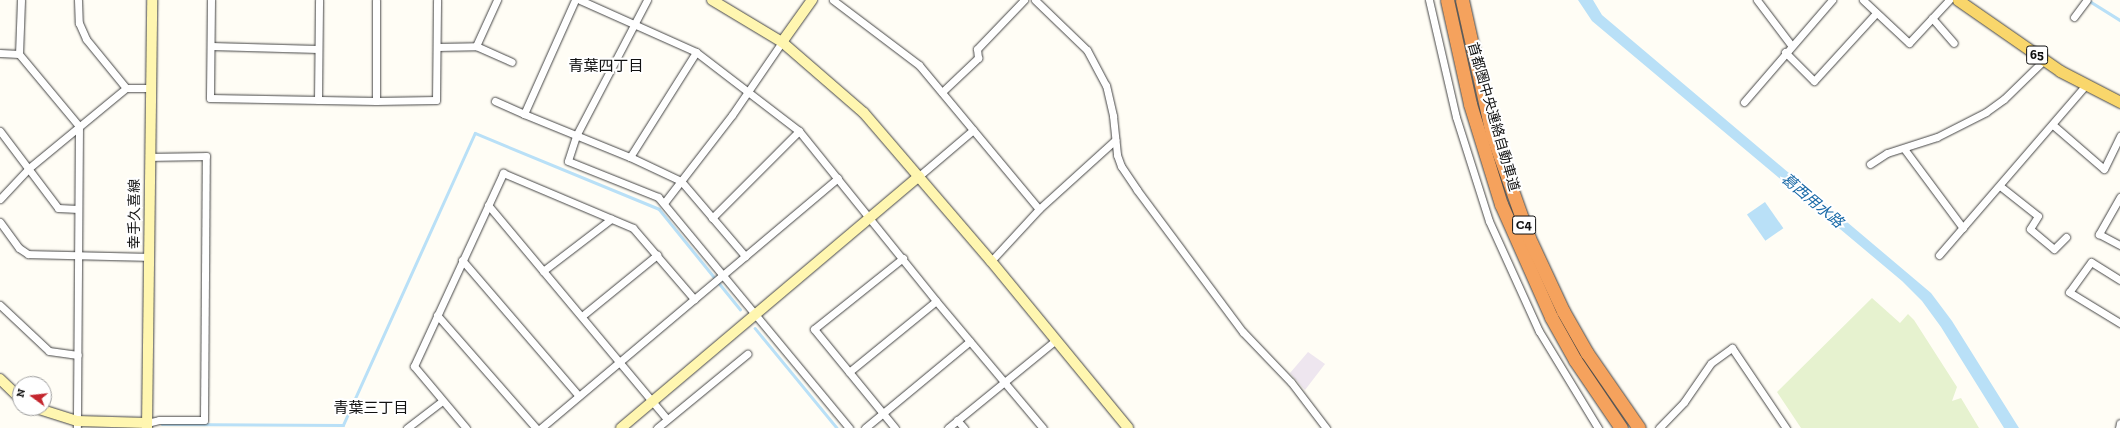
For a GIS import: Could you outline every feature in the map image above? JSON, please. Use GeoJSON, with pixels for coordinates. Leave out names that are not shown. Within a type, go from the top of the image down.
{"type":"FeatureCollection","features":[{"type":"Feature","properties":{"kind":"highway","name":"首都圏中央連絡自動車道"},"geometry":{"type":"LineString","coordinates":[[1447,0],[1470,104],[1501,204],[1551,317],[1575,360],[1620,428]]}},
{"type":"Feature","properties":{"kind":"highway","name":"首都圏中央連絡自動車道"},"geometry":{"type":"LineString","coordinates":[[1462,0],[1492,134],[1529,238],[1549,282],[1587,353],[1639,428]]}},
{"type":"Feature","properties":{"kind":"main road","name":"65"},"geometry":{"type":"LineString","coordinates":[[1958,0],[2044,60],[2085,86],[2120,102]]}},
{"type":"Feature","properties":{"kind":"street"},"geometry":{"type":"LineString","coordinates":[[21,0],[19,54],[79,126],[77,425]]}},
{"type":"Feature","properties":{"kind":"street"},"geometry":{"type":"LineString","coordinates":[[78,0],[79,23],[84,35],[126,88]]}},
{"type":"Feature","properties":{"kind":"street","name":"幸手久喜線"},"geometry":{"type":"LineString","coordinates":[[147,425],[152,0]]}},
{"type":"Feature","properties":{"kind":"street"},"geometry":{"type":"LineString","coordinates":[[211,0],[210,98],[376,101],[436,100],[437,0]]}},
{"type":"Feature","properties":{"kind":"street"},"geometry":{"type":"LineString","coordinates":[[318,100],[319,0]]}},
{"type":"Feature","properties":{"kind":"street"},"geometry":{"type":"LineString","coordinates":[[376,0],[376,101]]}},
{"type":"Feature","properties":{"kind":"street"},"geometry":{"type":"LineString","coordinates":[[476,46],[497,0]]}},
{"type":"Feature","properties":{"kind":"street"},"geometry":{"type":"LineString","coordinates":[[524,114],[575,0]]}},
{"type":"Feature","properties":{"kind":"street"},"geometry":{"type":"LineString","coordinates":[[580,0],[696,52],[799,131],[870,217],[936,301],[1005,381],[1043,428]]}},
{"type":"Feature","properties":{"kind":"street"},"geometry":{"type":"LineString","coordinates":[[648,0],[576,136],[568,161],[658,197],[849,428]]}},
{"type":"Feature","properties":{"kind":"street"},"geometry":{"type":"LineString","coordinates":[[712,0],[782,42],[843,92],[884,134],[991,261],[1128,428]]}},
{"type":"Feature","properties":{"kind":"street"},"geometry":{"type":"LineString","coordinates":[[664,203],[748,91],[812,0]]}},
{"type":"Feature","properties":{"kind":"street"},"geometry":{"type":"LineString","coordinates":[[833,0],[919,65],[1039,209]]}},
{"type":"Feature","properties":{"kind":"street"},"geometry":{"type":"LineString","coordinates":[[942,92],[978,58],[977,49],[1024,0]]}},
{"type":"Feature","properties":{"kind":"street"},"geometry":{"type":"LineString","coordinates":[[1035,0],[1087,50],[1106,85],[1121,166],[1137,190],[1243,332],[1291,382],[1326,428]]}},
{"type":"Feature","properties":{"kind":"street"},"geometry":{"type":"LineString","coordinates":[[1429,0],[1454,110],[1489,221],[1539,331],[1598,428]]}},
{"type":"Feature","properties":{"kind":"street"},"geometry":{"type":"LineString","coordinates":[[1757,0],[1791,45]]}},
{"type":"Feature","properties":{"kind":"street"},"geometry":{"type":"LineString","coordinates":[[1744,102],[1791,45],[1832,0]]}},
{"type":"Feature","properties":{"kind":"street"},"geometry":{"type":"LineString","coordinates":[[1863,0],[1909,43],[1949,0]]}},
{"type":"Feature","properties":{"kind":"street"},"geometry":{"type":"LineString","coordinates":[[2074,17],[2087,0]]}},
{"type":"Feature","properties":{"kind":"street"},"geometry":{"type":"LineString","coordinates":[[1785,52],[1814,81],[1876,13]]}},
{"type":"Feature","properties":{"kind":"street"},"geometry":{"type":"LineString","coordinates":[[1932,18],[1954,43]]}},
{"type":"Feature","properties":{"kind":"street"},"geometry":{"type":"LineString","coordinates":[[211,46],[318,49]]}},
{"type":"Feature","properties":{"kind":"street"},"geometry":{"type":"LineString","coordinates":[[437,46],[476,46],[512,62]]}},
{"type":"Feature","properties":{"kind":"street"},"geometry":{"type":"LineString","coordinates":[[630,157],[696,52]]}},
{"type":"Feature","properties":{"kind":"street"},"geometry":{"type":"LineString","coordinates":[[0,53],[19,54]]}},
{"type":"Feature","properties":{"kind":"street"},"geometry":{"type":"LineString","coordinates":[[1870,164],[1887,153],[1905,150],[1937,137],[1986,112],[2004,99],[2044,60]]}},
{"type":"Feature","properties":{"kind":"street"},"geometry":{"type":"LineString","coordinates":[[1939,255],[2085,86]]}},
{"type":"Feature","properties":{"kind":"street"},"geometry":{"type":"LineString","coordinates":[[0,199],[29,168],[126,88],[151,88]]}},
{"type":"Feature","properties":{"kind":"street"},"geometry":{"type":"LineString","coordinates":[[495,101],[576,136],[630,157],[681,181],[745,256]]}},
{"type":"Feature","properties":{"kind":"street"},"geometry":{"type":"LineString","coordinates":[[2052,125],[2104,170],[2120,136]]}},
{"type":"Feature","properties":{"kind":"street"},"geometry":{"type":"LineString","coordinates":[[621,428],[973,130]]}},
{"type":"Feature","properties":{"kind":"street"},"geometry":{"type":"LineString","coordinates":[[0,131],[58,208],[78,209]]}},
{"type":"Feature","properties":{"kind":"street"},"geometry":{"type":"LineString","coordinates":[[712,218],[799,131]]}},
{"type":"Feature","properties":{"kind":"street"},"geometry":{"type":"LineString","coordinates":[[991,261],[1039,209],[1115,140]]}},
{"type":"Feature","properties":{"kind":"street"},"geometry":{"type":"LineString","coordinates":[[1905,150],[1963,228]]}},
{"type":"Feature","properties":{"kind":"street"},"geometry":{"type":"LineString","coordinates":[[52,415],[77,425],[147,425],[159,420],[204,420],[206,156],[149,157]]}},
{"type":"Feature","properties":{"kind":"street"},"geometry":{"type":"LineString","coordinates":[[466,428],[414,366],[503,173],[633,228],[694,299]]}},
{"type":"Feature","properties":{"kind":"street"},"geometry":{"type":"LineString","coordinates":[[541,428],[838,178]]}},
{"type":"Feature","properties":{"kind":"street"},"geometry":{"type":"LineString","coordinates":[[2000,186],[2038,216],[2030,229],[2054,249],[2066,238]]}},
{"type":"Feature","properties":{"kind":"street"},"geometry":{"type":"LineString","coordinates":[[2120,197],[2100,234],[2120,245]]}},
{"type":"Feature","properties":{"kind":"street"},"geometry":{"type":"LineString","coordinates":[[488,205],[667,419]]}},
{"type":"Feature","properties":{"kind":"street"},"geometry":{"type":"LineString","coordinates":[[543,271],[611,219]]}},
{"type":"Feature","properties":{"kind":"street"},"geometry":{"type":"LineString","coordinates":[[0,222],[19,248],[28,254],[78,257],[148,257]]}},
{"type":"Feature","properties":{"kind":"street"},"geometry":{"type":"LineString","coordinates":[[582,316],[657,255]]}},
{"type":"Feature","properties":{"kind":"street"},"geometry":{"type":"LineString","coordinates":[[895,428],[814,329],[903,258]]}},
{"type":"Feature","properties":{"kind":"street"},"geometry":{"type":"LineString","coordinates":[[462,260],[578,396]]}},
{"type":"Feature","properties":{"kind":"street"},"geometry":{"type":"LineString","coordinates":[[2120,280],[2091,262],[2069,292],[2120,323]]}},
{"type":"Feature","properties":{"kind":"street"},"geometry":{"type":"LineString","coordinates":[[849,372],[936,301]]}},
{"type":"Feature","properties":{"kind":"street"},"geometry":{"type":"LineString","coordinates":[[0,305],[49,351],[78,355]]}},
{"type":"Feature","properties":{"kind":"street"},"geometry":{"type":"LineString","coordinates":[[437,315],[536,428]]}},
{"type":"Feature","properties":{"kind":"street"},"geometry":{"type":"LineString","coordinates":[[948,428],[1056,340]]}},
{"type":"Feature","properties":{"kind":"street"},"geometry":{"type":"LineString","coordinates":[[865,428],[970,341]]}},
{"type":"Feature","properties":{"kind":"street"},"geometry":{"type":"LineString","coordinates":[[1659,428],[1684,402],[1711,363],[1732,348],[1786,428]]}},
{"type":"Feature","properties":{"kind":"street"},"geometry":{"type":"LineString","coordinates":[[657,428],[747,354]]}},
{"type":"Feature","properties":{"kind":"street"},"geometry":{"type":"LineString","coordinates":[[0,380],[12,391]]}},
{"type":"Feature","properties":{"kind":"street"},"geometry":{"type":"LineString","coordinates":[[407,428],[442,401]]}},
{"type":"Feature","properties":{"kind":"street"},"geometry":{"type":"LineString","coordinates":[[957,420],[964,428]]}},
{"type":"Feature","properties":{"kind":"street"},"geometry":{"type":"LineString","coordinates":[[2119,428],[2120,423]]}},
{"type":"Feature","properties":{"kind":"shaded area"},"geometry":{"type":"Polygon","coordinates":[[[1308,352],[1325,364],[1305,390],[1290,373],[1308,352]]]}},
{"type":"Feature","properties":{"kind":"green space"},"geometry":{"type":"Polygon","coordinates":[[[1872,298],[1900,323],[1908,314],[1914,320],[1957,387],[1952,401],[1961,398],[1979,428],[1801,428],[1777,392],[1872,298]]]}},
{"type":"Feature","properties":{"kind":"water","name":"葛西用水路"},"geometry":{"type":"Polygon","coordinates":[[[1578,0],[1593,0],[1602,15],[1931,293],[1952,321],[2019,428],[2004,428],[1941,327],[1922,301],[1902,281],[1592,21],[1578,0]]]}},
{"type":"Feature","properties":{"kind":"water"},"geometry":{"type":"Polygon","coordinates":[[[1765,202],[1783,228],[1765,241],[1747,215],[1765,202]]]}},
{"type":"Feature","properties":{"kind":"waterway"},"geometry":{"type":"LineString","coordinates":[[2088,0],[2120,20]]}},
{"type":"Feature","properties":{"kind":"waterway"},"geometry":{"type":"LineString","coordinates":[[162,424],[343,425],[475,133],[659,209],[740,309]]}},
{"type":"Feature","properties":{"kind":"waterway"},"geometry":{"type":"LineString","coordinates":[[755,328],[837,428]]}},
{"type":"Feature","properties":{"kind":"district","name":"青葉四丁目"},"geometry":{"type":"Point","coordinates":[606,67]}},
{"type":"Feature","properties":{"kind":"district","name":"青葉三丁目"},"geometry":{"type":"Point","coordinates":[371,409]}}]}
